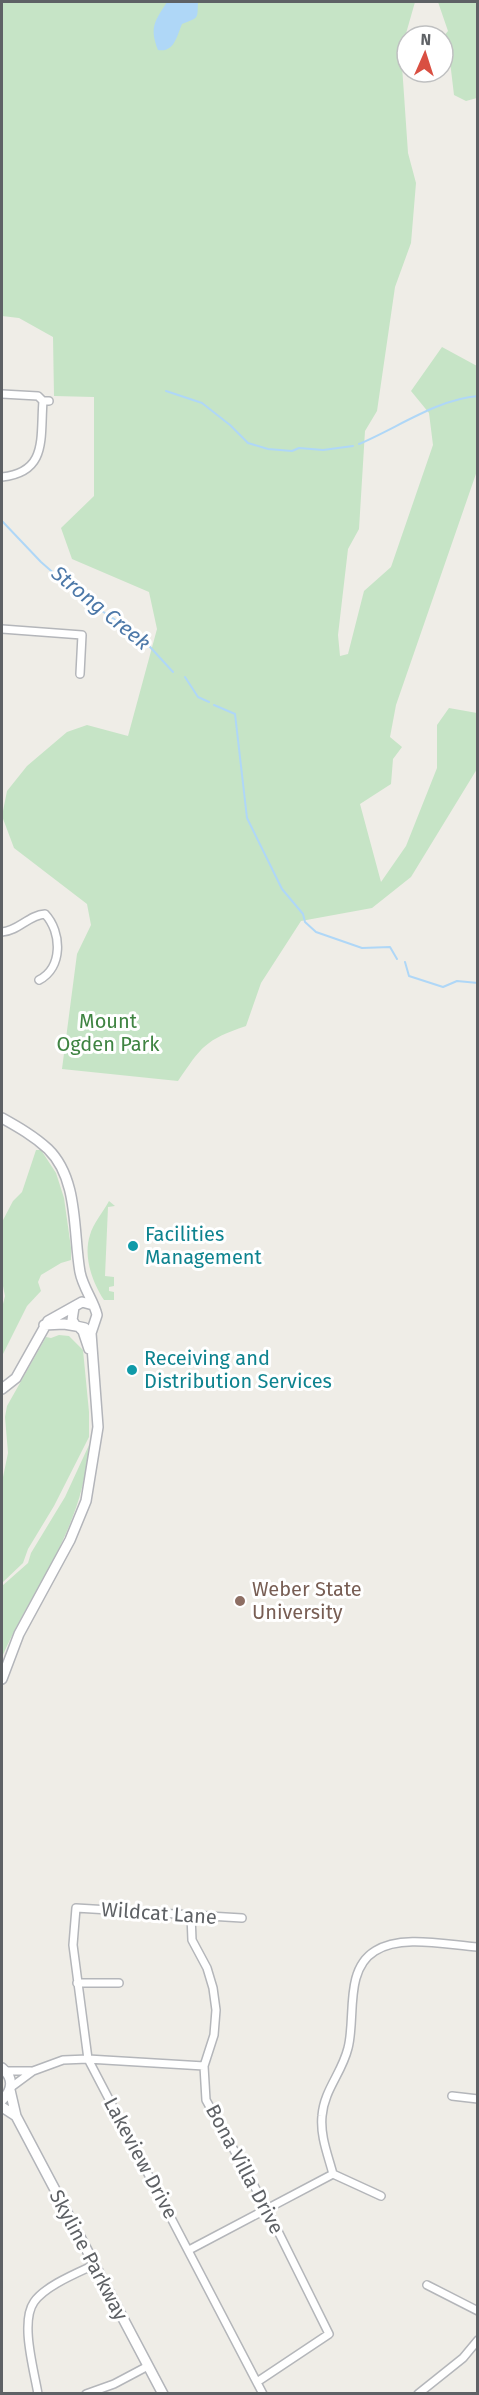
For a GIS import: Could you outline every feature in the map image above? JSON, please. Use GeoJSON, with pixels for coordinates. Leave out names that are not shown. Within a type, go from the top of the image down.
{"type":"FeatureCollection","features":[{"type":"Feature","properties":{"kind":"street"},"geometry":{"type":"LineString","coordinates":[[2,394],[38,396],[46,401],[40,448],[35,461],[27,471],[16,476],[2,477]]}},
{"type":"Feature","properties":{"kind":"street"},"geometry":{"type":"LineString","coordinates":[[2,629],[82,635],[80,674]]}},
{"type":"Feature","properties":{"kind":"street"},"geometry":{"type":"LineString","coordinates":[[2,932],[20,927],[40,914],[45,914],[49,918],[57,940],[57,956],[50,973],[39,980]]}},
{"type":"Feature","properties":{"kind":"street"},"geometry":{"type":"LineString","coordinates":[[2,1118],[30,1134],[50,1150],[60,1166],[70,1196],[82,1282],[97,1315],[91,1333],[98,1427],[86,1501],[70,1540],[19,1634],[2,1678]]}},
{"type":"Feature","properties":{"kind":"street"},"geometry":{"type":"LineString","coordinates":[[82,1282],[71,1317],[86,1340],[93,1366]]}},
{"type":"Feature","properties":{"kind":"street"},"geometry":{"type":"LineString","coordinates":[[2,1389],[16,1378],[44,1325],[76,1305],[86,1302],[93,1305]]}},
{"type":"Feature","properties":{"kind":"street"},"geometry":{"type":"LineString","coordinates":[[44,1325],[63,1324],[87,1328],[93,1325]]}},
{"type":"Feature","properties":{"kind":"street","name":"Wildcat Lane"},"geometry":{"type":"LineString","coordinates":[[76,1908],[242,1918]]}},
{"type":"Feature","properties":{"kind":"street","name":"Lakeview Drive"},"geometry":{"type":"LineString","coordinates":[[76,1908],[74,1945],[77,1983],[88,2059],[263,2394]]}},
{"type":"Feature","properties":{"kind":"street","name":"Bona Villa Drive"},"geometry":{"type":"LineString","coordinates":[[191,1915],[192,1940],[207,1968],[216,2010],[214,2035],[204,2066],[206,2100],[267,2209],[329,2334],[257,2382]]}},
{"type":"Feature","properties":{"kind":"street"},"geometry":{"type":"LineString","coordinates":[[381,2196],[333,2174],[322,2138],[325,2098],[348,2049],[353,2023],[355,1981],[362,1964],[372,1952],[388,1943],[402,1941],[477,1947]]}},
{"type":"Feature","properties":{"kind":"street"},"geometry":{"type":"LineString","coordinates":[[77,1983],[119,1983]]}},
{"type":"Feature","properties":{"kind":"street"},"geometry":{"type":"LineString","coordinates":[[2,2100],[10,2089],[33,2071],[63,2060],[88,2059],[204,2066]]}},
{"type":"Feature","properties":{"kind":"street"},"geometry":{"type":"LineString","coordinates":[[3,2070],[33,2071]]}},
{"type":"Feature","properties":{"kind":"street","name":"Skyline Parkway"},"geometry":{"type":"LineString","coordinates":[[3,2070],[9,2077],[16,2116],[163,2394]]}},
{"type":"Feature","properties":{"kind":"street"},"geometry":{"type":"LineString","coordinates":[[452,2096],[477,2099]]}},
{"type":"Feature","properties":{"kind":"street","name":"Skyline Parkway"},"geometry":{"type":"LineString","coordinates":[[2,2107],[16,2116]]}},
{"type":"Feature","properties":{"kind":"street"},"geometry":{"type":"LineString","coordinates":[[189,2250],[333,2174]]}},
{"type":"Feature","properties":{"kind":"street"},"geometry":{"type":"LineString","coordinates":[[38,2394],[28,2331],[29,2316],[34,2301],[53,2286],[93,2265]]}},
{"type":"Feature","properties":{"kind":"street"},"geometry":{"type":"LineString","coordinates":[[427,2284],[477,2311]]}},
{"type":"Feature","properties":{"kind":"street"},"geometry":{"type":"LineString","coordinates":[[423,2392],[463,2358],[477,2340]]}},
{"type":"Feature","properties":{"kind":"street"},"geometry":{"type":"LineString","coordinates":[[86,2394],[114,2384],[148,2366]]}},
{"type":"Feature","properties":{"kind":"green space","name":"Mount Ogden Park"},"geometry":{"type":"Polygon","coordinates":[[[2,2],[415,2],[409,24],[395,24],[395,84],[403,84],[408,153],[416,183],[411,243],[395,287],[377,411],[365,431],[359,529],[348,549],[338,635],[340,656],[348,654],[364,591],[391,567],[433,445],[429,413],[411,391],[442,347],[477,366],[478,468],[396,705],[390,737],[402,747],[393,759],[391,784],[360,804],[381,882],[406,846],[437,768],[437,725],[449,708],[477,713],[477,769],[411,877],[372,908],[301,921],[261,983],[246,1026],[213,1040],[199,1052],[178,1081],[62,1069],[77,954],[91,925],[87,904],[14,848],[2,816],[7,791],[27,766],[67,732],[87,725],[128,736],[157,629],[149,592],[72,559],[61,528],[94,496],[94,397],[54,396],[53,337],[19,318],[2,316],[2,2]]]}},
{"type":"Feature","properties":{"kind":"green space"},"geometry":{"type":"Polygon","coordinates":[[[438,2],[477,2],[477,98],[466,101],[454,95],[455,24],[446,24],[438,2]]]}},
{"type":"Feature","properties":{"kind":"green space"},"geometry":{"type":"Polygon","coordinates":[[[36,1150],[41,1150],[56,1173],[64,1198],[71,1260],[41,1275],[38,1282],[41,1291],[27,1306],[2,1356],[2,1308],[5,1296],[2,1281],[2,1222],[13,1201],[22,1192],[36,1150]]]}},
{"type":"Feature","properties":{"kind":"green space"},"geometry":{"type":"Polygon","coordinates":[[[109,1201],[115,1206],[108,1207],[105,1276],[114,1277],[114,1286],[109,1287],[109,1291],[114,1292],[114,1300],[104,1300],[92,1277],[88,1260],[88,1243],[91,1231],[109,1201]]]}},
{"type":"Feature","properties":{"kind":"green space"},"geometry":{"type":"Polygon","coordinates":[[[69,1336],[83,1350],[89,1437],[54,1506],[28,1549],[23,1563],[2,1583],[2,1482],[8,1453],[5,1417],[7,1406],[46,1337],[69,1336]]]}},
{"type":"Feature","properties":{"kind":"green space"},"geometry":{"type":"Polygon","coordinates":[[[89,1445],[85,1476],[67,1530],[2,1657],[2,1586],[28,1563],[31,1553],[65,1497],[89,1445]]]}},
{"type":"Feature","properties":{"kind":"water"},"geometry":{"type":"Polygon","coordinates":[[[167,2],[198,2],[197,15],[182,24],[168,49],[158,50],[154,30],[159,14],[167,2]]]}},
{"type":"Feature","properties":{"kind":"waterway"},"geometry":{"type":"LineString","coordinates":[[166,391],[202,403],[248,443],[268,449],[323,450],[353,446]]}},
{"type":"Feature","properties":{"kind":"waterway"},"geometry":{"type":"LineString","coordinates":[[359,444],[433,408],[463,398],[478,396]]}},
{"type":"Feature","properties":{"kind":"waterway","name":"Strong Creek"},"geometry":{"type":"LineString","coordinates":[[2,521],[41,562],[82,598],[140,636],[173,672]]}},
{"type":"Feature","properties":{"kind":"waterway","name":"Strong Creek"},"geometry":{"type":"LineString","coordinates":[[185,677],[198,697],[209,702]]}},
{"type":"Feature","properties":{"kind":"waterway","name":"Strong Creek"},"geometry":{"type":"LineString","coordinates":[[214,705],[235,714],[247,818],[282,889],[303,914],[305,922],[316,932],[362,948],[390,947],[397,959]]}},
{"type":"Feature","properties":{"kind":"waterway","name":"Strong Creek"},"geometry":{"type":"LineString","coordinates":[[405,962],[409,976],[443,987],[457,981],[478,983]]}},
{"type":"Feature","properties":{"kind":"place","name":"Facilities Management"},"geometry":{"type":"Point","coordinates":[133,1246]}},
{"type":"Feature","properties":{"kind":"place","name":"Receiving and Distribution Services"},"geometry":{"type":"Point","coordinates":[132,1370]}},
{"type":"Feature","properties":{"kind":"place","name":"Weber State University"},"geometry":{"type":"Point","coordinates":[240,1601]}}]}
